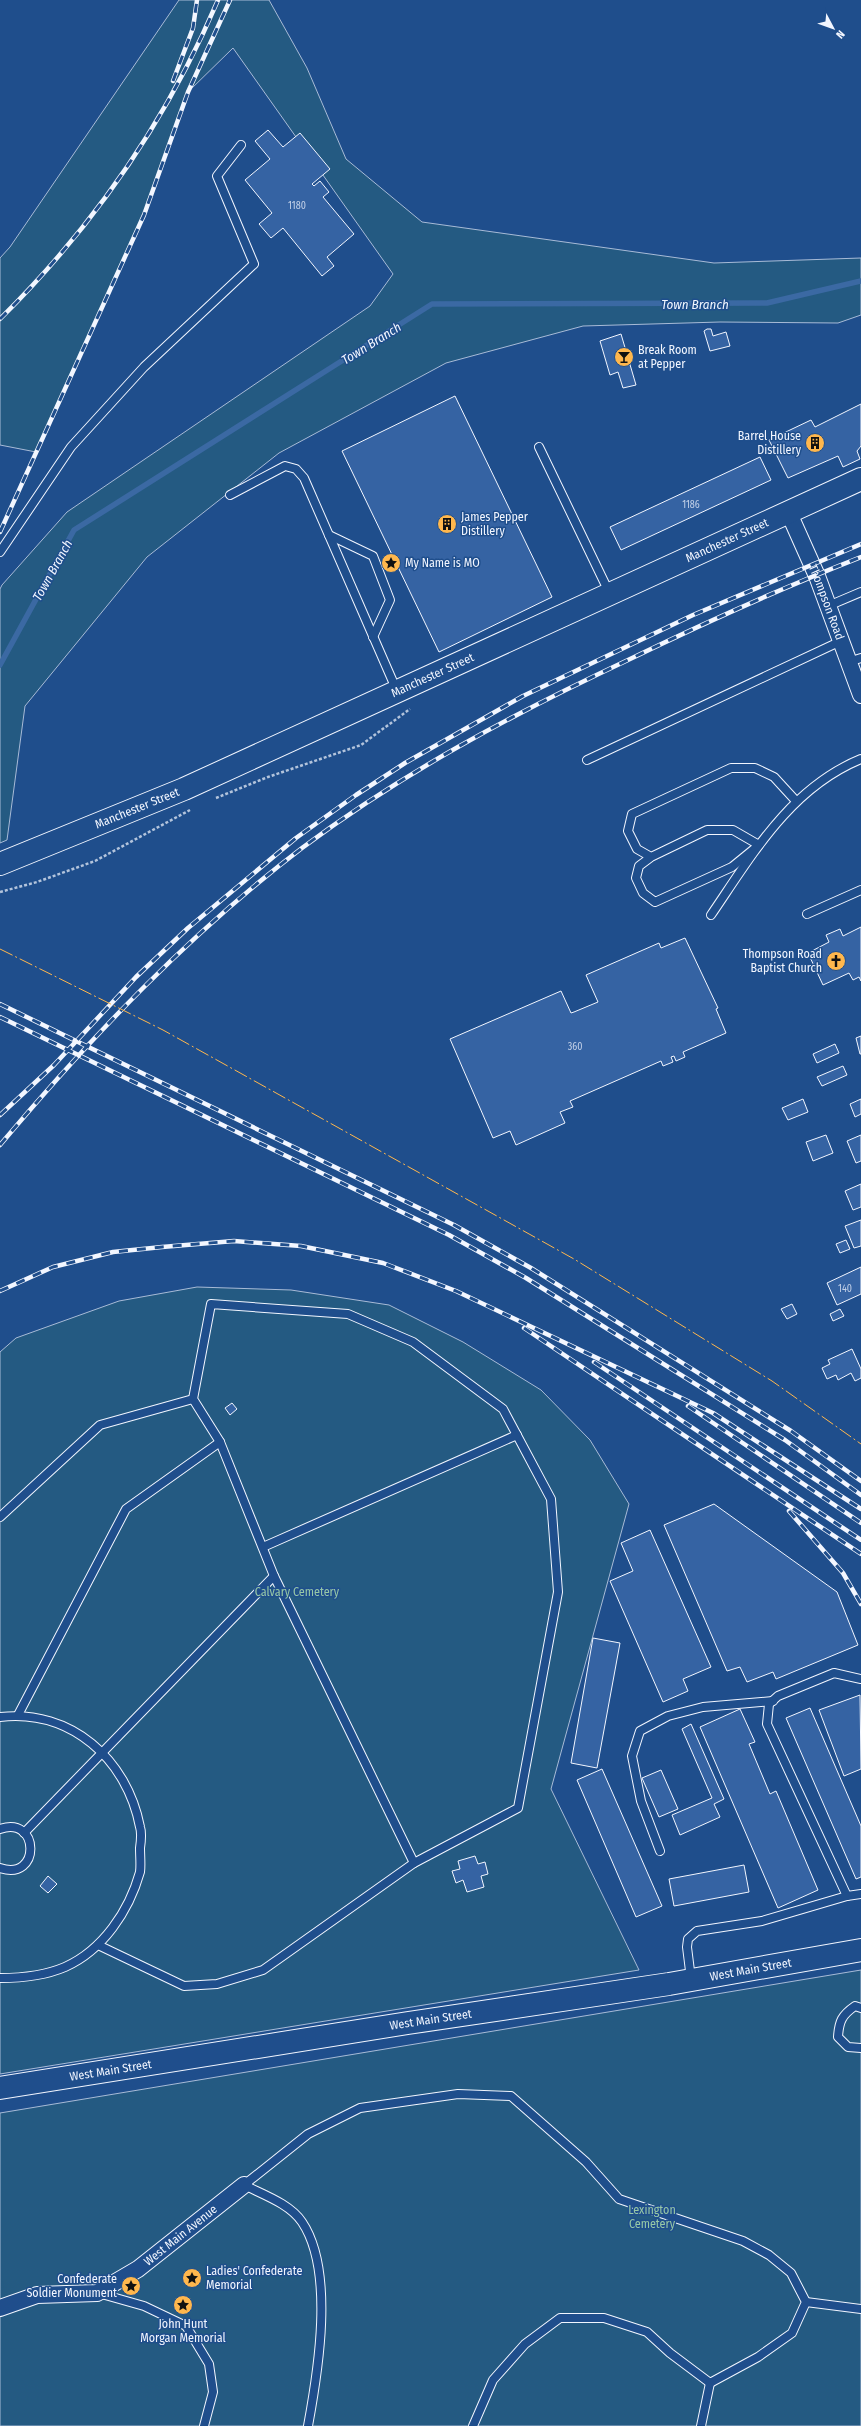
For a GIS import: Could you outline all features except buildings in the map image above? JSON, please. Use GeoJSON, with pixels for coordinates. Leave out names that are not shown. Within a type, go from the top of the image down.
{"type":"FeatureCollection","features":[{"type":"Feature","properties":{"kind":"main road","name":"Manchester Street"},"geometry":{"type":"LineString","coordinates":[[0,864],[184,789],[788,511],[861,479]]}},
{"type":"Feature","properties":{"kind":"main road","name":"West Main Street"},"geometry":{"type":"LineString","coordinates":[[0,2088],[408,2023],[692,1980],[861,1950]]}},
{"type":"Feature","properties":{"kind":"street","name":"Thompson Road"},"geometry":{"type":"LineString","coordinates":[[788,511],[841,641],[855,660],[861,695]]}},
{"type":"Feature","properties":{"kind":"street","name":"West Main Avenue"},"geometry":{"type":"LineString","coordinates":[[0,2308],[37,2295],[97,2293],[138,2269],[244,2185]]}},
{"type":"Feature","properties":{"kind":"lane"},"geometry":{"type":"LineString","coordinates":[[0,552],[72,447],[144,367],[254,264],[217,176],[240,145]]}},
{"type":"Feature","properties":{"kind":"lane"},"geometry":{"type":"LineString","coordinates":[[539,446],[609,593]]}},
{"type":"Feature","properties":{"kind":"lane"},"geometry":{"type":"LineString","coordinates":[[230,496],[285,466],[296,469],[304,478],[397,692]]}},
{"type":"Feature","properties":{"kind":"lane"},"geometry":{"type":"LineString","coordinates":[[329,536],[373,556],[390,600],[373,637]]}},
{"type":"Feature","properties":{"kind":"lane"},"geometry":{"type":"LineString","coordinates":[[828,606],[861,592]]}},
{"type":"Feature","properties":{"kind":"lane"},"geometry":{"type":"LineString","coordinates":[[587,760],[841,641]]}},
{"type":"Feature","properties":{"kind":"lane"},"geometry":{"type":"LineString","coordinates":[[711,915],[759,845],[796,801],[850,764],[861,759]]}},
{"type":"Feature","properties":{"kind":"lane"},"geometry":{"type":"LineString","coordinates":[[651,857],[637,849],[628,831],[632,814],[731,768],[755,768],[761,771],[774,778],[796,801]]}},
{"type":"Feature","properties":{"kind":"lane"},"geometry":{"type":"LineString","coordinates":[[707,830],[733,830],[759,845],[732,867],[681,892],[655,902],[643,893],[636,878],[639,866],[651,857],[707,830]]}},
{"type":"Feature","properties":{"kind":"lane"},"geometry":{"type":"LineString","coordinates":[[807,914],[861,890]]}},
{"type":"Feature","properties":{"kind":"lane"},"geometry":{"type":"LineString","coordinates":[[98,1945],[184,1986],[217,1984],[263,1970],[414,1863],[518,1808],[558,1592],[551,1499],[503,1409],[413,1342],[348,1314],[211,1304],[193,1399],[220,1442],[274,1576],[414,1863]]}},
{"type":"Feature","properties":{"kind":"lane"},"geometry":{"type":"LineString","coordinates":[[0,1517],[100,1425],[193,1399]]}},
{"type":"Feature","properties":{"kind":"lane"},"geometry":{"type":"LineString","coordinates":[[263,1547],[517,1435]]}},
{"type":"Feature","properties":{"kind":"lane"},"geometry":{"type":"LineString","coordinates":[[18,1715],[126,1509],[220,1442]]}},
{"type":"Feature","properties":{"kind":"lane"},"geometry":{"type":"LineString","coordinates":[[24,1833],[274,1576]]}},
{"type":"Feature","properties":{"kind":"lane"},"geometry":{"type":"LineString","coordinates":[[847,1896],[767,1724],[769,1704],[778,1696],[834,1673],[861,1679]]}},
{"type":"Feature","properties":{"kind":"lane"},"geometry":{"type":"LineString","coordinates":[[660,1851],[641,1801],[632,1756],[640,1731],[668,1716],[703,1707],[773,1701]]}},
{"type":"Feature","properties":{"kind":"lane"},"geometry":{"type":"LineString","coordinates":[[0,1717],[18,1715],[49,1720],[78,1733],[103,1752],[128,1787],[141,1828],[140,1871],[125,1911],[98,1945],[66,1967],[28,1978],[0,1978]]}},
{"type":"Feature","properties":{"kind":"lane"},"geometry":{"type":"LineString","coordinates":[[0,1829],[12,1827],[24,1833],[31,1846],[28,1860],[16,1870],[0,1868]]}},
{"type":"Feature","properties":{"kind":"lane"},"geometry":{"type":"LineString","coordinates":[[692,1980],[687,1946],[688,1939],[697,1931],[762,1921],[847,1896],[861,1894]]}},
{"type":"Feature","properties":{"kind":"lane"},"geometry":{"type":"LineString","coordinates":[[861,2008],[855,2006],[844,2014],[839,2024],[838,2037],[848,2047],[861,2048]]}},
{"type":"Feature","properties":{"kind":"lane"},"geometry":{"type":"LineString","coordinates":[[308,2426],[317,2376],[321,2333],[319,2278],[313,2248],[302,2222],[284,2205],[244,2185],[308,2134],[360,2108],[458,2094],[510,2096],[586,2162],[620,2199],[743,2241],[769,2255],[791,2273],[806,2302]]}},
{"type":"Feature","properties":{"kind":"lane"},"geometry":{"type":"LineString","coordinates":[[97,2293],[144,2306],[186,2326],[209,2364],[212,2392],[204,2426]]}},
{"type":"Feature","properties":{"kind":"lane"},"geometry":{"type":"LineString","coordinates":[[806,2302],[861,2309]]}},
{"type":"Feature","properties":{"kind":"lane"},"geometry":{"type":"LineString","coordinates":[[701,2426],[710,2383],[758,2357],[792,2333],[806,2302]]}},
{"type":"Feature","properties":{"kind":"lane"},"geometry":{"type":"LineString","coordinates":[[474,2426],[493,2380],[524,2344],[560,2318],[604,2318],[647,2332],[670,2353],[710,2383]]}},
{"type":"Feature","properties":{"kind":"green space"},"geometry":{"type":"Polygon","coordinates":[[[179,0],[269,0],[307,68],[346,159],[422,222],[714,263],[861,258],[861,315],[838,323],[720,322],[583,326],[446,363],[279,453],[147,557],[25,706],[7,840],[0,843],[0,589],[2,585],[67,512],[370,306],[393,274],[233,48],[188,92],[144,215],[36,452],[0,445],[0,258],[10,247],[179,0]]]}},
{"type":"Feature","properties":{"kind":"green space","name":"Calvary Cemetery"},"geometry":{"type":"Polygon","coordinates":[[[197,1287],[291,1290],[389,1305],[463,1342],[541,1390],[590,1440],[629,1504],[551,1789],[639,1970],[0,2074],[0,1352],[16,1338],[119,1301],[197,1287]]]}},
{"type":"Feature","properties":{"kind":"green space","name":"Lexington Cemetery"},"geometry":{"type":"Polygon","coordinates":[[[861,1970],[861,2426],[0,2426],[0,2113],[861,1970]]]}},
{"type":"Feature","properties":{"kind":"waterway","name":"Town Branch"},"geometry":{"type":"LineString","coordinates":[[0,665],[74,530],[432,304],[767,303],[861,281]]}},
{"type":"Feature","properties":{"kind":"railway"},"geometry":{"type":"LineString","coordinates":[[173,81],[193,28],[197,0]]}},
{"type":"Feature","properties":{"kind":"railway"},"geometry":{"type":"LineString","coordinates":[[0,319],[34,284],[66,247],[125,170],[176,88],[218,0]]}},
{"type":"Feature","properties":{"kind":"railway"},"geometry":{"type":"LineString","coordinates":[[0,532],[144,215],[188,92],[230,0]]}},
{"type":"Feature","properties":{"kind":"railway"},"geometry":{"type":"LineString","coordinates":[[0,1115],[54,1065],[136,977],[188,928],[296,838],[356,795],[405,763],[523,696],[693,615],[861,544]]}},
{"type":"Feature","properties":{"kind":"railway"},"geometry":{"type":"LineString","coordinates":[[0,1145],[34,1105],[106,1026],[181,951],[260,881],[341,820],[420,769],[543,701],[714,619],[861,557]]}},
{"type":"Feature","properties":{"kind":"railway"},"geometry":{"type":"LineString","coordinates":[[0,1004],[454,1225],[531,1268],[791,1431],[861,1481]]}},
{"type":"Feature","properties":{"kind":"railway"},"geometry":{"type":"LineString","coordinates":[[0,1017],[449,1235],[526,1278],[785,1440],[861,1495]]}},
{"type":"Feature","properties":{"kind":"railway"},"geometry":{"type":"LineString","coordinates":[[0,1291],[53,1267],[113,1252],[234,1241],[301,1246],[383,1263],[456,1291],[713,1413],[861,1509]]}},
{"type":"Feature","properties":{"kind":"railway"},"geometry":{"type":"LineString","coordinates":[[524,1328],[861,1554]]}},
{"type":"Feature","properties":{"kind":"railway"},"geometry":{"type":"LineString","coordinates":[[594,1362],[861,1540]]}},
{"type":"Feature","properties":{"kind":"railway"},"geometry":{"type":"LineString","coordinates":[[688,1406],[861,1523]]}},
{"type":"Feature","properties":{"kind":"railway"},"geometry":{"type":"LineString","coordinates":[[789,1511],[843,1573],[861,1604]]}},
{"type":"Feature","properties":{"kind":"power"},"geometry":{"type":"LineString","coordinates":[[0,949],[163,1030],[574,1259],[772,1381],[861,1444]]}},
{"type":"Feature","properties":{"kind":"place","name":"Break Room at Pepper"},"geometry":{"type":"Point","coordinates":[624,357]}},
{"type":"Feature","properties":{"kind":"place","name":"Barrel House Distillery"},"geometry":{"type":"Point","coordinates":[815,443]}},
{"type":"Feature","properties":{"kind":"place","name":"James Pepper Distillery"},"geometry":{"type":"Point","coordinates":[447,524]}},
{"type":"Feature","properties":{"kind":"place","name":"My Name is MO"},"geometry":{"type":"Point","coordinates":[391,563]}},
{"type":"Feature","properties":{"kind":"place","name":"Thompson Road Baptist Church"},"geometry":{"type":"Point","coordinates":[836,961]}},
{"type":"Feature","properties":{"kind":"place","name":"Ladies' Confederate Memorial"},"geometry":{"type":"Point","coordinates":[192,2278]}},
{"type":"Feature","properties":{"kind":"place","name":"Confederate Soldier Monument"},"geometry":{"type":"Point","coordinates":[131,2286]}},
{"type":"Feature","properties":{"kind":"place","name":"John Hunt Morgan Memorial"},"geometry":{"type":"Point","coordinates":[183,2305]}}]}
